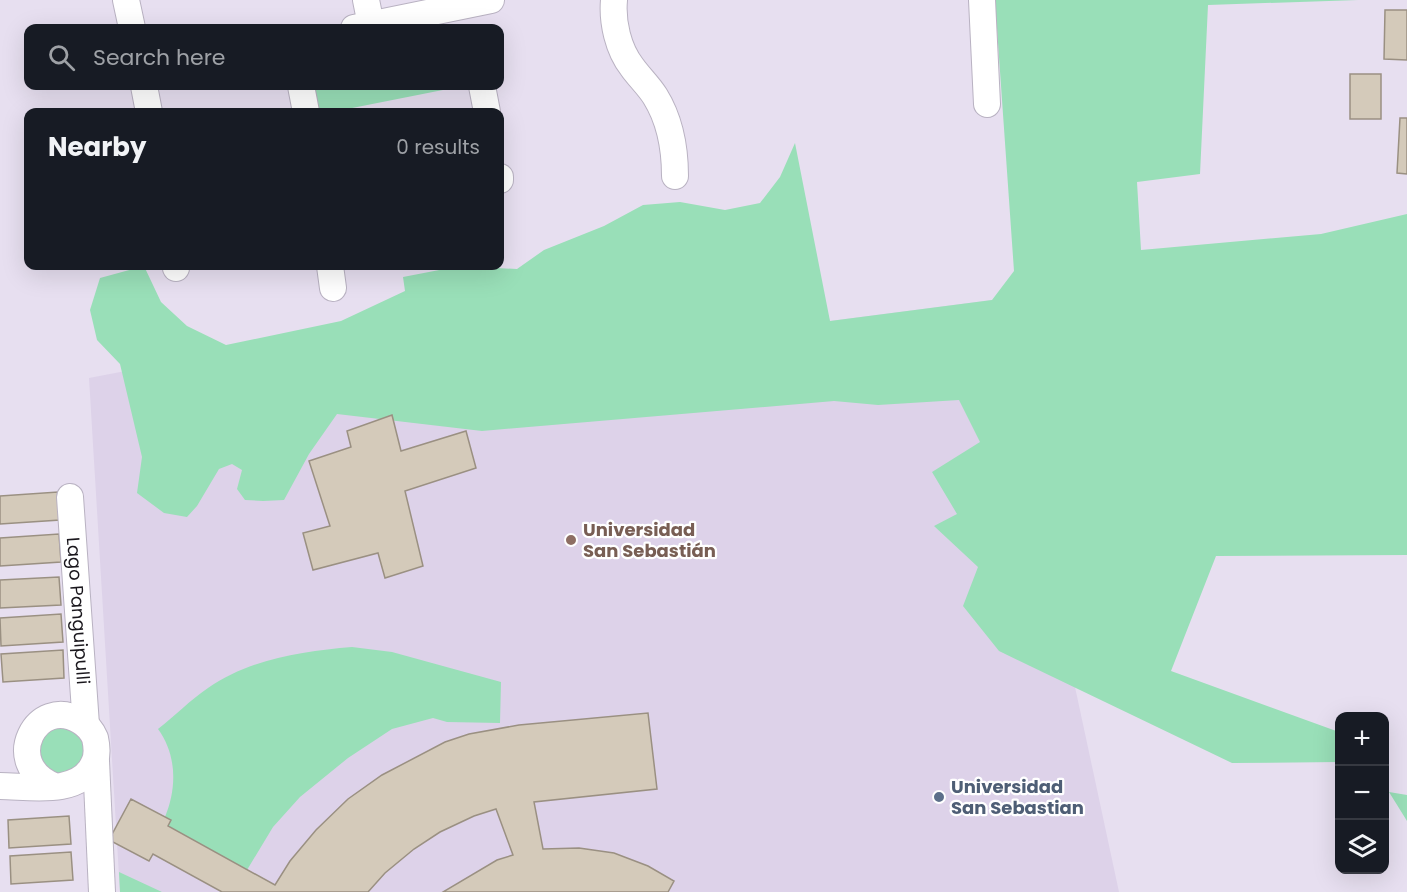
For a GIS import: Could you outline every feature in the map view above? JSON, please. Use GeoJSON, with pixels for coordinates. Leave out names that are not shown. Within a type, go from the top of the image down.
{"type":"FeatureCollection","features":[{"type":"Feature","properties":{"kind":"street"},"geometry":{"type":"LineString","coordinates":[[126,0],[131,24]]}},
{"type":"Feature","properties":{"kind":"street"},"geometry":{"type":"LineString","coordinates":[[362,24],[366,0]]}},
{"type":"Feature","properties":{"kind":"street"},"geometry":{"type":"LineString","coordinates":[[614,0],[615,26],[624,53],[631,66],[656,97],[665,115],[675,156],[675,176]]}},
{"type":"Feature","properties":{"kind":"street"},"geometry":{"type":"LineString","coordinates":[[982,0],[987,104]]}},
{"type":"Feature","properties":{"kind":"street"},"geometry":{"type":"LineString","coordinates":[[383,24],[476,11]]}},
{"type":"Feature","properties":{"kind":"street"},"geometry":{"type":"LineString","coordinates":[[145,90],[148,108]]}},
{"type":"Feature","properties":{"kind":"street"},"geometry":{"type":"LineString","coordinates":[[302,90],[305,108]]}},
{"type":"Feature","properties":{"kind":"street"},"geometry":{"type":"LineString","coordinates":[[483,90],[486,108]]}},
{"type":"Feature","properties":{"kind":"street","name":"Lago Panguipulli"},"geometry":{"type":"LineString","coordinates":[[70,497],[86,725]]}},
{"type":"Feature","properties":{"kind":"street"},"geometry":{"type":"LineString","coordinates":[[0,775],[25,747],[33,729],[49,717],[62,715],[75,718],[86,725],[94,735],[97,748],[102,892]]}},
{"type":"Feature","properties":{"kind":"street"},"geometry":{"type":"LineString","coordinates":[[25,747],[26,760],[32,772],[42,781],[54,786]]}},
{"type":"Feature","properties":{"kind":"street"},"geometry":{"type":"LineString","coordinates":[[0,786],[67,786],[80,782],[90,773],[96,761]]}},
{"type":"Feature","properties":{"kind":"shaded area","name":"Universidad San Sebastián"},"geometry":{"type":"Polygon","coordinates":[[[805,241],[830,321],[992,300],[1119,892],[120,892],[89,378],[805,241]]]}},
{"type":"Feature","properties":{"kind":"green space"},"geometry":{"type":"Polygon","coordinates":[[[995,0],[1358,0],[1208,5],[1200,174],[1137,182],[1141,250],[1321,234],[1407,214],[1407,555],[1216,556],[1171,671],[1335,731],[1335,762],[1232,763],[999,651],[963,606],[978,567],[934,526],[957,514],[932,472],[980,442],[959,400],[878,405],[834,401],[482,431],[337,414],[309,454],[284,500],[245,500],[237,489],[242,470],[232,464],[219,469],[197,506],[187,517],[164,513],[137,493],[142,457],[120,364],[97,340],[90,310],[100,278],[129,270],[146,270],[161,302],[187,326],[226,345],[341,321],[405,291],[403,277],[439,270],[517,269],[544,250],[604,226],[643,205],[680,202],[725,210],[760,203],[780,177],[795,143],[830,321],[992,300],[1014,271],[995,0]]]}},
{"type":"Feature","properties":{"kind":"green space"},"geometry":{"type":"Polygon","coordinates":[[[313,90],[443,90],[352,108],[316,108],[313,90]]]}},
{"type":"Feature","properties":{"kind":"green space"},"geometry":{"type":"Polygon","coordinates":[[[352,647],[392,652],[501,682],[500,723],[447,722],[433,718],[392,729],[348,758],[300,797],[273,827],[247,870],[168,826],[171,820],[165,817],[172,795],[172,761],[158,729],[201,693],[241,670],[296,654],[352,647]]]}},
{"type":"Feature","properties":{"kind":"green space"},"geometry":{"type":"Polygon","coordinates":[[[62,726],[75,730],[85,744],[83,762],[64,776],[43,769],[38,741],[45,732],[62,726]]]}},
{"type":"Feature","properties":{"kind":"green space"},"geometry":{"type":"Polygon","coordinates":[[[1389,792],[1407,795],[1407,821],[1389,792]]]}},
{"type":"Feature","properties":{"kind":"green space"},"geometry":{"type":"Polygon","coordinates":[[[119,872],[162,892],[120,892],[119,872]]]}},
{"type":"Feature","properties":{"kind":"building"},"geometry":{"type":"Polygon","coordinates":[[[1385,10],[1407,10],[1407,60],[1384,59],[1385,10]]]}},
{"type":"Feature","properties":{"kind":"building"},"geometry":{"type":"Polygon","coordinates":[[[1350,74],[1381,74],[1381,119],[1350,119],[1350,74]]]}},
{"type":"Feature","properties":{"kind":"building"},"geometry":{"type":"Polygon","coordinates":[[[1400,118],[1407,118],[1407,174],[1397,173],[1400,118]]]}},
{"type":"Feature","properties":{"kind":"building"},"geometry":{"type":"Polygon","coordinates":[[[392,415],[401,451],[466,431],[476,468],[405,491],[423,566],[385,578],[378,553],[313,570],[303,533],[330,526],[309,461],[351,447],[347,431],[392,415]]]}},
{"type":"Feature","properties":{"kind":"building"},"geometry":{"type":"Polygon","coordinates":[[[58,492],[60,520],[0,524],[0,496],[58,492]]]}},
{"type":"Feature","properties":{"kind":"building"},"geometry":{"type":"Polygon","coordinates":[[[59,534],[61,562],[0,566],[0,538],[59,534]]]}},
{"type":"Feature","properties":{"kind":"building"},"geometry":{"type":"Polygon","coordinates":[[[59,577],[61,605],[0,608],[0,580],[59,577]]]}},
{"type":"Feature","properties":{"kind":"building"},"geometry":{"type":"Polygon","coordinates":[[[61,614],[63,642],[1,646],[0,618],[61,614]]]}},
{"type":"Feature","properties":{"kind":"building"},"geometry":{"type":"Polygon","coordinates":[[[63,650],[64,678],[3,682],[1,654],[63,650]]]}},
{"type":"Feature","properties":{"kind":"building"},"geometry":{"type":"Polygon","coordinates":[[[648,713],[657,789],[534,802],[543,849],[579,848],[614,853],[648,866],[674,881],[668,892],[443,892],[497,860],[513,855],[496,809],[474,816],[440,832],[414,849],[385,873],[368,892],[222,892],[153,854],[149,861],[109,840],[131,799],[171,820],[168,826],[275,885],[290,861],[316,830],[348,799],[382,775],[445,742],[469,734],[519,725],[648,713]]]}},
{"type":"Feature","properties":{"kind":"building"},"geometry":{"type":"Polygon","coordinates":[[[69,816],[71,844],[9,848],[8,820],[69,816]]]}},
{"type":"Feature","properties":{"kind":"building"},"geometry":{"type":"Polygon","coordinates":[[[71,852],[73,880],[11,884],[10,856],[71,852]]]}},
{"type":"Feature","properties":{"kind":"place","name":"Universidad San Sebastián"},"geometry":{"type":"Point","coordinates":[571,540]}},
{"type":"Feature","properties":{"kind":"place","name":"Universidad San Sebastian"},"geometry":{"type":"Point","coordinates":[939,797]}}]}
